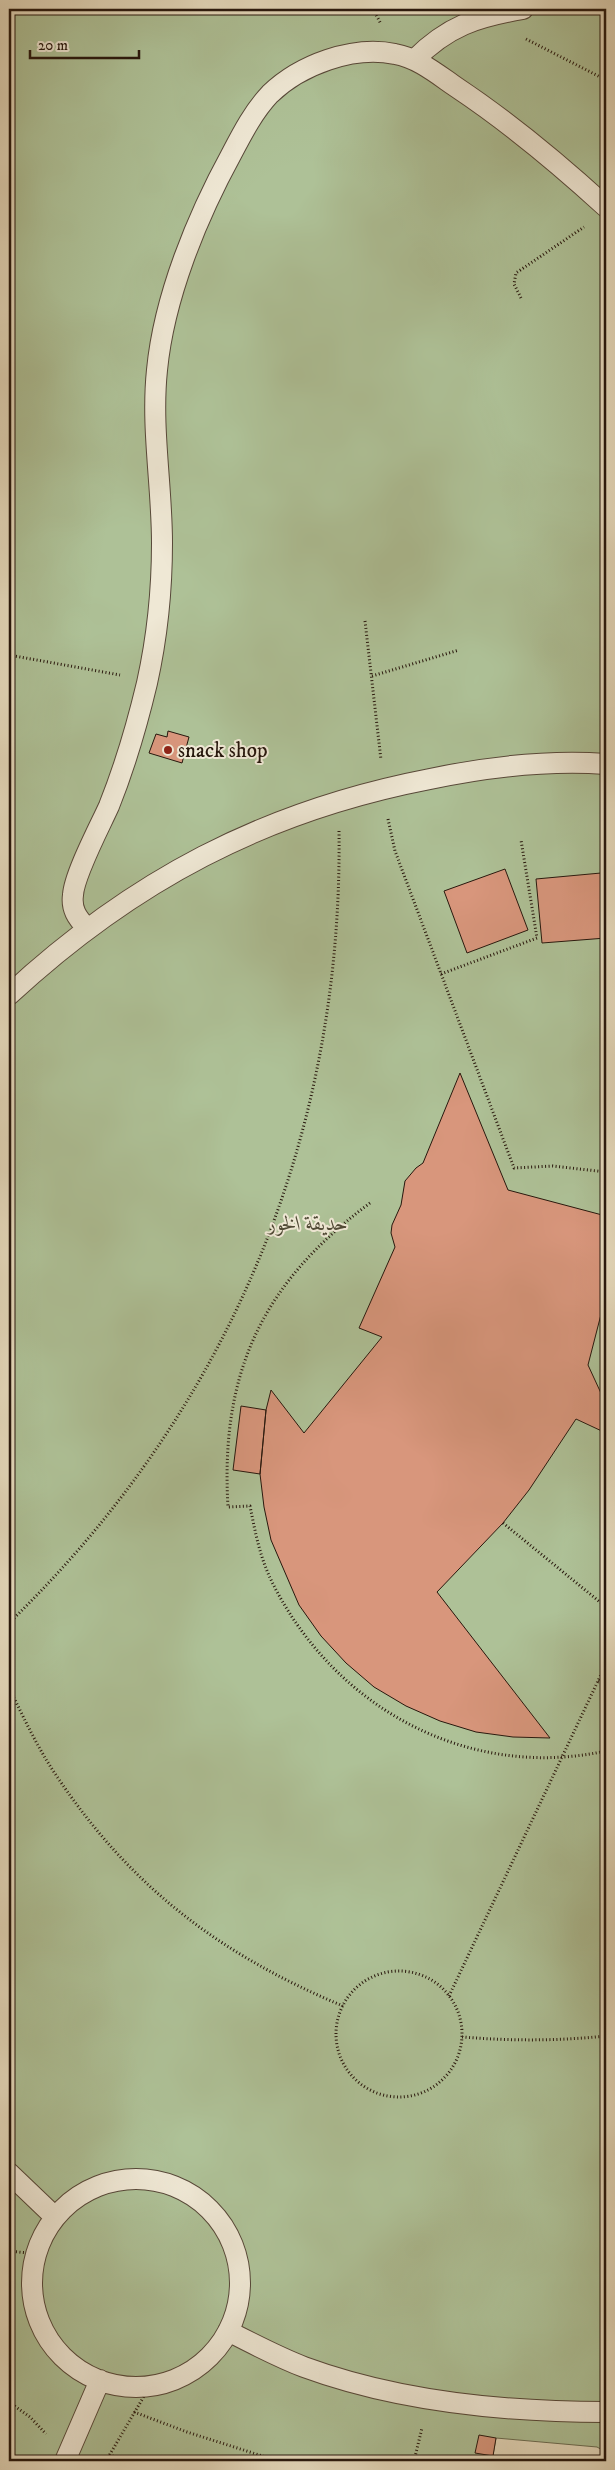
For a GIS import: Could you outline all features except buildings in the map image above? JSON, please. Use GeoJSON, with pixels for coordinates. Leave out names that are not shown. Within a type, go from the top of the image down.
{"type":"FeatureCollection","features":[{"type":"Feature","properties":{"kind":"lane"},"geometry":{"type":"LineString","coordinates":[[414,60],[429,44],[466,22],[487,15],[523,9]]}},
{"type":"Feature","properties":{"kind":"lane"},"geometry":{"type":"LineString","coordinates":[[87,928],[78,920],[74,910],[73,889],[113,794],[148,680],[155,635],[162,543],[155,451],[157,368],[175,287],[224,168],[256,110],[271,93],[290,78],[310,67],[364,52],[397,54],[414,60],[475,99],[519,132],[606,207]]}},
{"type":"Feature","properties":{"kind":"lane"},"geometry":{"type":"LineString","coordinates":[[9,995],[87,928],[156,881],[215,849],[275,822],[338,800],[384,788],[468,771],[534,765],[606,764]]}},
{"type":"Feature","properties":{"kind":"lane"},"geometry":{"type":"LineString","coordinates":[[9,2173],[55,2217]]}},
{"type":"Feature","properties":{"kind":"lane"},"geometry":{"type":"LineString","coordinates":[[125,2179],[145,2179],[166,2183],[196,2198],[216,2216],[227,2233],[235,2252],[240,2272],[240,2293],[236,2312],[218,2348],[196,2368],[169,2382],[150,2386],[133,2386],[100,2380],[82,2371],[67,2359],[54,2345],[44,2329],[36,2311],[33,2292],[32,2273],[36,2254],[41,2240],[55,2217],[86,2191],[125,2179]]}},
{"type":"Feature","properties":{"kind":"lane"},"geometry":{"type":"LineString","coordinates":[[228,2331],[265,2350],[335,2377],[429,2399],[500,2408],[556,2412],[606,2412]]}},
{"type":"Feature","properties":{"kind":"lane"},"geometry":{"type":"LineString","coordinates":[[66,2460],[100,2380]]}},
{"type":"Feature","properties":{"kind":"path"},"geometry":{"type":"LineString","coordinates":[[487,15],[537,46],[606,80]]}},
{"type":"Feature","properties":{"kind":"path"},"geometry":{"type":"LineString","coordinates":[[521,298],[514,284],[516,273],[591,223]]}},
{"type":"Feature","properties":{"kind":"path"},"geometry":{"type":"LineString","coordinates":[[366,621],[384,788],[395,851],[514,1168],[553,1166],[606,1172]]}},
{"type":"Feature","properties":{"kind":"path"},"geometry":{"type":"LineString","coordinates":[[372,676],[458,650]]}},
{"type":"Feature","properties":{"kind":"path"},"geometry":{"type":"LineString","coordinates":[[9,655],[148,680]]}},
{"type":"Feature","properties":{"kind":"path"},"geometry":{"type":"LineString","coordinates":[[9,1624],[91,1537],[136,1480],[177,1420],[213,1358],[246,1293],[273,1226],[296,1158],[327,1016],[336,936],[339,872],[338,800]]}},
{"type":"Feature","properties":{"kind":"path"},"geometry":{"type":"LineString","coordinates":[[441,974],[537,938],[521,840]]}},
{"type":"Feature","properties":{"kind":"path"},"geometry":{"type":"LineString","coordinates":[[370,1203],[339,1227],[310,1254],[286,1284],[265,1317],[248,1352],[236,1390],[228,1428],[226,1467],[228,1507],[250,1506],[261,1553],[271,1580],[290,1614],[312,1646],[338,1675],[368,1700],[401,1721],[436,1737],[473,1749],[511,1756],[563,1757],[606,1751]]}},
{"type":"Feature","properties":{"kind":"path"},"geometry":{"type":"LineString","coordinates":[[503,1523],[606,1607]]}},
{"type":"Feature","properties":{"kind":"path"},"geometry":{"type":"LineString","coordinates":[[450,1996],[606,1664]]}},
{"type":"Feature","properties":{"kind":"path"},"geometry":{"type":"LineString","coordinates":[[598,1681],[606,1687]]}},
{"type":"Feature","properties":{"kind":"path"},"geometry":{"type":"LineString","coordinates":[[9,1688],[31,1733],[56,1776],[86,1817],[118,1855],[157,1893],[199,1928],[245,1959],[293,1985],[343,2006]]}},
{"type":"Feature","properties":{"kind":"path"},"geometry":{"type":"LineString","coordinates":[[393,1971],[409,1972],[424,1976],[438,1984],[450,1996],[457,2008],[462,2037],[458,2055],[450,2072],[437,2084],[420,2093],[403,2097],[384,2095],[367,2088],[353,2076],[342,2060],[337,2042],[337,2024],[343,2006],[351,1993],[364,1982],[377,1975],[393,1971]]}},
{"type":"Feature","properties":{"kind":"path"},"geometry":{"type":"LineString","coordinates":[[462,2037],[513,2041],[565,2040],[606,2036]]}},
{"type":"Feature","properties":{"kind":"path"},"geometry":{"type":"LineString","coordinates":[[9,2251],[36,2254]]}},
{"type":"Feature","properties":{"kind":"path"},"geometry":{"type":"LineString","coordinates":[[106,2461],[150,2386]]}},
{"type":"Feature","properties":{"kind":"path"},"geometry":{"type":"LineString","coordinates":[[414,2461],[429,2399]]}},
{"type":"Feature","properties":{"kind":"path"},"geometry":{"type":"LineString","coordinates":[[9,2402],[30,2417],[51,2438],[66,2460]]}},
{"type":"Feature","properties":{"kind":"path"},"geometry":{"type":"LineString","coordinates":[[134,2412],[240,2450],[278,2461]]}},
{"type":"Feature","properties":{"kind":"path"},"geometry":{"type":"LineString","coordinates":[[109,2456],[131,2461]]}},
{"type":"Feature","properties":{"kind":"green space","name":"حديقة الخور"},"geometry":{"type":"Polygon","coordinates":[[[9,9],[606,9],[606,2452],[597,2447],[496,2438],[492,2461],[9,2461],[9,9]]]}},
{"type":"Feature","properties":{"kind":"place","name":"snack shop"},"geometry":{"type":"Point","coordinates":[168,750]}}]}
